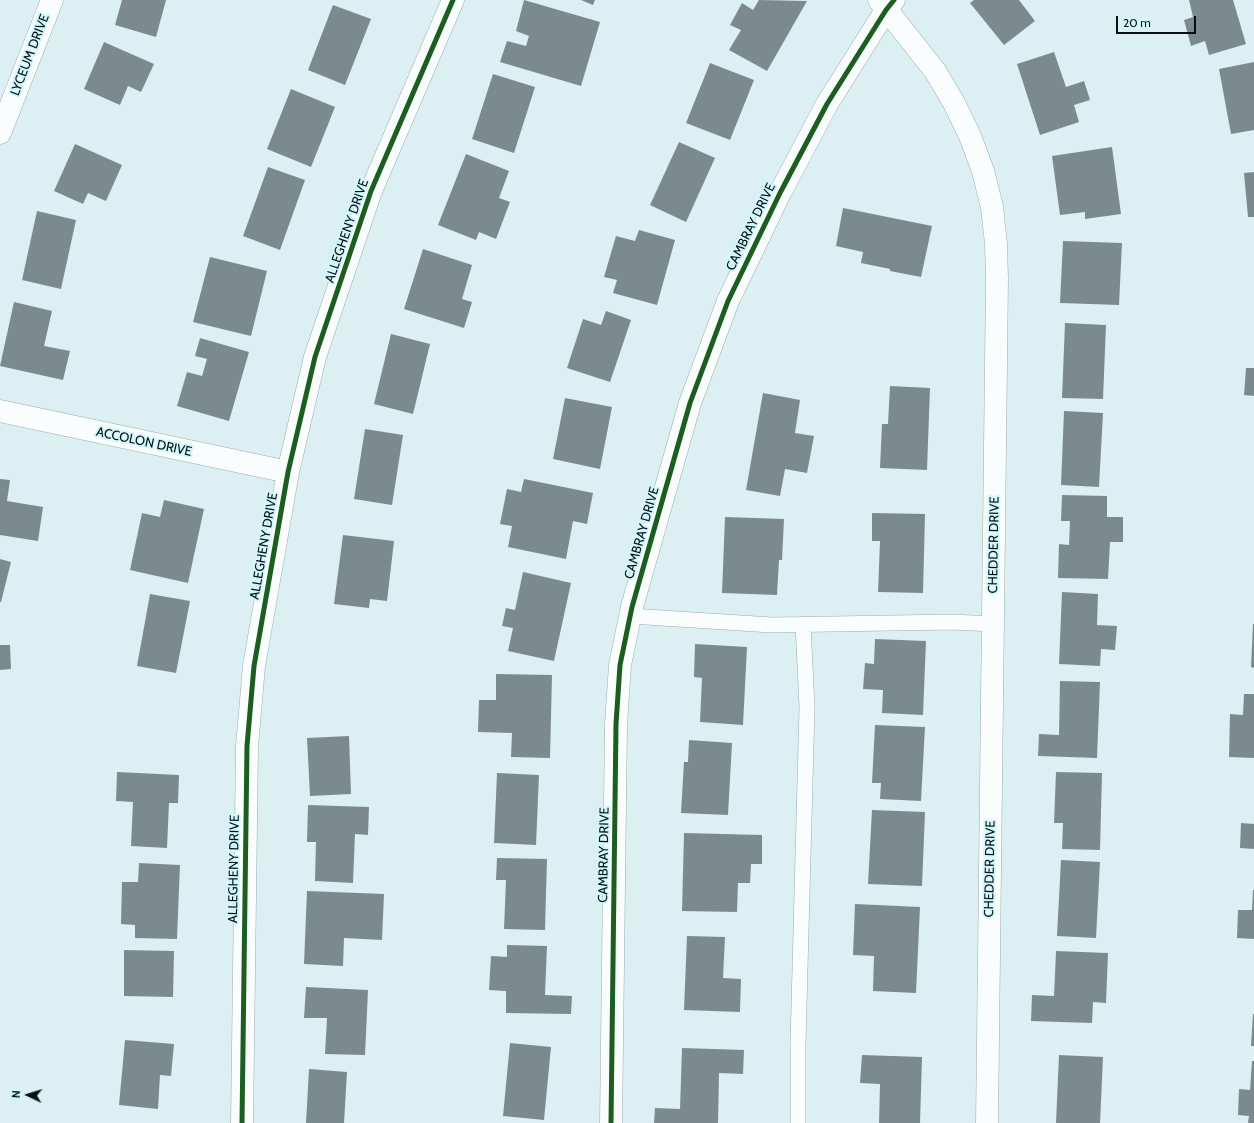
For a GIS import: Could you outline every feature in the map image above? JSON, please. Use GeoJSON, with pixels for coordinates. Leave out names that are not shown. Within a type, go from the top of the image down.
{"type":"FeatureCollection","features":[{"type":"Feature","properties":{"kind":"street","name":"LYCEUM DRIVE"},"geometry":{"type":"LineString","coordinates":[[0,133],[52,0]]}},
{"type":"Feature","properties":{"kind":"street","name":"ALLEGHENY DRIVE"},"geometry":{"type":"LineString","coordinates":[[242,1123],[247,746],[254,666],[288,472],[315,357],[371,191],[453,0]]}},
{"type":"Feature","properties":{"kind":"street","name":"CAMBRAY DRIVE"},"geometry":{"type":"LineString","coordinates":[[611,1123],[616,724],[620,665],[630,616],[690,403],[728,301],[780,193],[827,104],[887,3]]}},
{"type":"Feature","properties":{"kind":"street","name":"CHEDDER DRIVE"},"geometry":{"type":"LineString","coordinates":[[887,3],[935,71],[954,103],[970,136],[983,171],[992,207],[996,244],[997,278],[987,1123]]}},
{"type":"Feature","properties":{"kind":"street","name":"ACCOLON DRIVE"},"geometry":{"type":"LineString","coordinates":[[0,411],[288,472]]}},
{"type":"Feature","properties":{"kind":"lane"},"geometry":{"type":"LineString","coordinates":[[630,616],[772,624],[952,622],[993,624]]}},
{"type":"Feature","properties":{"kind":"lane"},"geometry":{"type":"LineString","coordinates":[[798,1123],[798,1044],[807,707],[803,624]]}},
{"type":"Feature","properties":{"kind":"building"},"geometry":{"type":"Polygon","coordinates":[[[122,0],[166,0],[156,37],[115,25],[122,0]]]}},
{"type":"Feature","properties":{"kind":"building"},"geometry":{"type":"Polygon","coordinates":[[[524,0],[600,22],[581,86],[500,62],[507,41],[526,46],[529,36],[516,31],[524,0]]]}},
{"type":"Feature","properties":{"kind":"building"},"geometry":{"type":"Polygon","coordinates":[[[581,0],[595,0],[593,5],[581,0]]]}},
{"type":"Feature","properties":{"kind":"building"},"geometry":{"type":"Polygon","coordinates":[[[759,0],[807,1],[767,71],[729,50],[741,30],[730,25],[742,3],[753,10],[759,0]]]}},
{"type":"Feature","properties":{"kind":"building"},"geometry":{"type":"Polygon","coordinates":[[[974,0],[1019,0],[1035,21],[1004,45],[970,3],[974,0]]]}},
{"type":"Feature","properties":{"kind":"building"},"geometry":{"type":"Polygon","coordinates":[[[1189,0],[1233,0],[1246,44],[1209,55],[1205,41],[1191,46],[1184,20],[1193,17],[1189,0]]]}},
{"type":"Feature","properties":{"kind":"building"},"geometry":{"type":"Polygon","coordinates":[[[333,5],[371,19],[345,85],[308,70],[333,5]]]}},
{"type":"Feature","properties":{"kind":"building"},"geometry":{"type":"Polygon","coordinates":[[[104,42],[154,64],[141,92],[128,86],[120,105],[84,89],[104,42]]]}},
{"type":"Feature","properties":{"kind":"building"},"geometry":{"type":"Polygon","coordinates":[[[1054,52],[1066,87],[1084,81],[1090,100],[1074,105],[1079,122],[1040,135],[1017,64],[1054,52]]]}},
{"type":"Feature","properties":{"kind":"building"},"geometry":{"type":"Polygon","coordinates":[[[1254,62],[1254,130],[1231,134],[1219,69],[1254,62]]]}},
{"type":"Feature","properties":{"kind":"building"},"geometry":{"type":"Polygon","coordinates":[[[710,63],[754,80],[730,140],[686,123],[710,63]]]}},
{"type":"Feature","properties":{"kind":"building"},"geometry":{"type":"Polygon","coordinates":[[[493,74],[535,87],[514,153],[472,139],[493,74]]]}},
{"type":"Feature","properties":{"kind":"building"},"geometry":{"type":"Polygon","coordinates":[[[291,89],[335,107],[311,167],[267,149],[291,89]]]}},
{"type":"Feature","properties":{"kind":"building"},"geometry":{"type":"Polygon","coordinates":[[[679,142],[715,158],[686,222],[650,205],[679,142]]]}},
{"type":"Feature","properties":{"kind":"building"},"geometry":{"type":"Polygon","coordinates":[[[75,144],[122,165],[106,201],[88,193],[83,204],[54,191],[75,144]]]}},
{"type":"Feature","properties":{"kind":"building"},"geometry":{"type":"Polygon","coordinates":[[[1112,147],[1121,214],[1085,219],[1085,212],[1060,215],[1052,156],[1112,147]]]}},
{"type":"Feature","properties":{"kind":"building"},"geometry":{"type":"Polygon","coordinates":[[[466,154],[509,171],[499,198],[510,202],[496,239],[479,232],[476,240],[438,225],[466,154]]]}},
{"type":"Feature","properties":{"kind":"building"},"geometry":{"type":"Polygon","coordinates":[[[268,167],[305,180],[280,250],[243,236],[268,167]]]}},
{"type":"Feature","properties":{"kind":"building"},"geometry":{"type":"Polygon","coordinates":[[[1254,172],[1254,217],[1248,217],[1244,173],[1254,172]]]}},
{"type":"Feature","properties":{"kind":"building"},"geometry":{"type":"Polygon","coordinates":[[[843,208],[932,226],[921,277],[890,271],[890,269],[861,263],[863,252],[836,246],[843,208]]]}},
{"type":"Feature","properties":{"kind":"building"},"geometry":{"type":"Polygon","coordinates":[[[37,211],[76,220],[61,289],[22,280],[37,211]]]}},
{"type":"Feature","properties":{"kind":"building"},"geometry":{"type":"Polygon","coordinates":[[[639,230],[675,240],[657,305],[613,293],[617,280],[604,277],[616,236],[635,241],[639,230]]]}},
{"type":"Feature","properties":{"kind":"building"},"geometry":{"type":"Polygon","coordinates":[[[1063,241],[1122,243],[1119,305],[1060,303],[1063,241]]]}},
{"type":"Feature","properties":{"kind":"building"},"geometry":{"type":"Polygon","coordinates":[[[423,249],[472,265],[462,299],[472,302],[464,328],[404,309],[423,249]]]}},
{"type":"Feature","properties":{"kind":"building"},"geometry":{"type":"Polygon","coordinates":[[[210,257],[267,271],[251,336],[193,322],[210,257]]]}},
{"type":"Feature","properties":{"kind":"building"},"geometry":{"type":"Polygon","coordinates":[[[14,302],[52,311],[44,346],[70,351],[63,380],[0,366],[14,302]]]}},
{"type":"Feature","properties":{"kind":"building"},"geometry":{"type":"Polygon","coordinates":[[[606,311],[631,320],[610,382],[567,368],[583,319],[601,325],[606,311]]]}},
{"type":"Feature","properties":{"kind":"building"},"geometry":{"type":"Polygon","coordinates":[[[1065,323],[1106,325],[1103,399],[1062,398],[1065,323]]]}},
{"type":"Feature","properties":{"kind":"building"},"geometry":{"type":"Polygon","coordinates":[[[391,334],[430,344],[413,414],[374,404],[391,334]]]}},
{"type":"Feature","properties":{"kind":"building"},"geometry":{"type":"Polygon","coordinates":[[[200,338],[249,352],[229,421],[177,406],[187,372],[202,376],[207,359],[195,356],[200,338]]]}},
{"type":"Feature","properties":{"kind":"building"},"geometry":{"type":"Polygon","coordinates":[[[1246,368],[1254,368],[1254,396],[1244,395],[1246,368]]]}},
{"type":"Feature","properties":{"kind":"building"},"geometry":{"type":"Polygon","coordinates":[[[890,386],[930,388],[927,470],[880,468],[882,424],[888,424],[890,386]]]}},
{"type":"Feature","properties":{"kind":"building"},"geometry":{"type":"Polygon","coordinates":[[[763,393],[800,400],[795,433],[814,436],[807,473],[785,469],[780,496],[746,490],[763,393]]]}},
{"type":"Feature","properties":{"kind":"building"},"geometry":{"type":"Polygon","coordinates":[[[565,398],[612,407],[600,469],[553,459],[565,398]]]}},
{"type":"Feature","properties":{"kind":"building"},"geometry":{"type":"Polygon","coordinates":[[[1064,411],[1103,413],[1099,487],[1061,485],[1064,411]]]}},
{"type":"Feature","properties":{"kind":"building"},"geometry":{"type":"Polygon","coordinates":[[[365,429],[403,435],[392,505],[354,499],[365,429]]]}},
{"type":"Feature","properties":{"kind":"building"},"geometry":{"type":"Polygon","coordinates":[[[0,479],[10,480],[7,501],[43,507],[38,541],[0,535],[0,479]]]}},
{"type":"Feature","properties":{"kind":"building"},"geometry":{"type":"Polygon","coordinates":[[[524,479],[593,493],[587,524],[573,521],[566,559],[508,547],[512,526],[500,524],[507,489],[521,492],[524,479]]]}},
{"type":"Feature","properties":{"kind":"building"},"geometry":{"type":"Polygon","coordinates":[[[1062,495],[1107,496],[1107,517],[1123,517],[1123,542],[1110,542],[1108,579],[1058,578],[1059,544],[1069,545],[1070,521],[1061,521],[1062,495]]]}},
{"type":"Feature","properties":{"kind":"building"},"geometry":{"type":"Polygon","coordinates":[[[164,500],[204,509],[188,583],[130,570],[142,513],[160,517],[164,500]]]}},
{"type":"Feature","properties":{"kind":"building"},"geometry":{"type":"Polygon","coordinates":[[[872,513],[925,514],[923,593],[878,592],[880,541],[872,541],[872,513]]]}},
{"type":"Feature","properties":{"kind":"building"},"geometry":{"type":"Polygon","coordinates":[[[725,517],[784,519],[782,560],[779,560],[777,595],[722,593],[725,517]]]}},
{"type":"Feature","properties":{"kind":"building"},"geometry":{"type":"Polygon","coordinates":[[[343,535],[394,541],[387,601],[370,599],[369,608],[334,604],[343,535]]]}},
{"type":"Feature","properties":{"kind":"building"},"geometry":{"type":"Polygon","coordinates":[[[0,559],[11,562],[1,602],[0,602],[0,559]]]}},
{"type":"Feature","properties":{"kind":"building"},"geometry":{"type":"Polygon","coordinates":[[[523,572],[571,583],[554,661],[508,651],[513,628],[502,626],[506,608],[515,610],[523,572]]]}},
{"type":"Feature","properties":{"kind":"building"},"geometry":{"type":"Polygon","coordinates":[[[1062,592],[1098,594],[1097,625],[1117,626],[1115,650],[1101,649],[1100,666],[1059,664],[1062,592]]]}},
{"type":"Feature","properties":{"kind":"building"},"geometry":{"type":"Polygon","coordinates":[[[150,594],[190,601],[176,673],[137,666],[150,594]]]}},
{"type":"Feature","properties":{"kind":"building"},"geometry":{"type":"Polygon","coordinates":[[[1254,624],[1254,668],[1251,667],[1254,624]]]}},
{"type":"Feature","properties":{"kind":"building"},"geometry":{"type":"Polygon","coordinates":[[[875,639],[926,641],[923,715],[882,713],[883,690],[863,689],[865,663],[874,664],[875,639]]]}},
{"type":"Feature","properties":{"kind":"building"},"geometry":{"type":"Polygon","coordinates":[[[695,644],[747,647],[743,725],[700,722],[702,678],[694,677],[695,644]]]}},
{"type":"Feature","properties":{"kind":"building"},"geometry":{"type":"Polygon","coordinates":[[[0,645],[10,645],[11,669],[0,670],[0,645]]]}},
{"type":"Feature","properties":{"kind":"building"},"geometry":{"type":"Polygon","coordinates":[[[496,674],[552,675],[550,758],[511,757],[512,733],[478,732],[479,700],[496,700],[496,674]]]}},
{"type":"Feature","properties":{"kind":"building"},"geometry":{"type":"Polygon","coordinates":[[[1060,681],[1100,682],[1097,758],[1038,756],[1039,734],[1059,735],[1060,681]]]}},
{"type":"Feature","properties":{"kind":"building"},"geometry":{"type":"Polygon","coordinates":[[[1244,694],[1254,694],[1254,758],[1229,757],[1230,714],[1243,715],[1244,694]]]}},
{"type":"Feature","properties":{"kind":"building"},"geometry":{"type":"Polygon","coordinates":[[[875,725],[925,727],[921,801],[880,799],[881,783],[872,783],[875,725]]]}},
{"type":"Feature","properties":{"kind":"building"},"geometry":{"type":"Polygon","coordinates":[[[349,736],[351,794],[310,796],[307,738],[349,736]]]}},
{"type":"Feature","properties":{"kind":"building"},"geometry":{"type":"Polygon","coordinates":[[[689,740],[732,743],[728,815],[681,813],[684,762],[688,762],[689,740]]]}},
{"type":"Feature","properties":{"kind":"building"},"geometry":{"type":"Polygon","coordinates":[[[117,772],[179,775],[178,803],[169,803],[167,848],[131,846],[133,802],[116,801],[117,772]]]}},
{"type":"Feature","properties":{"kind":"building"},"geometry":{"type":"Polygon","coordinates":[[[1056,772],[1102,773],[1100,850],[1062,849],[1063,823],[1054,823],[1056,772]]]}},
{"type":"Feature","properties":{"kind":"building"},"geometry":{"type":"Polygon","coordinates":[[[497,773],[539,775],[536,845],[494,843],[497,773]]]}},
{"type":"Feature","properties":{"kind":"building"},"geometry":{"type":"Polygon","coordinates":[[[308,805],[369,807],[368,835],[355,834],[353,883],[315,881],[316,842],[307,842],[308,805]]]}},
{"type":"Feature","properties":{"kind":"building"},"geometry":{"type":"Polygon","coordinates":[[[872,810],[925,812],[922,886],[868,884],[872,810]]]}},
{"type":"Feature","properties":{"kind":"building"},"geometry":{"type":"Polygon","coordinates":[[[1241,823],[1254,824],[1254,849],[1240,848],[1241,823]]]}},
{"type":"Feature","properties":{"kind":"building"},"geometry":{"type":"Polygon","coordinates":[[[684,833],[762,835],[762,864],[751,864],[750,883],[738,883],[737,912],[682,911],[684,833]]]}},
{"type":"Feature","properties":{"kind":"building"},"geometry":{"type":"Polygon","coordinates":[[[497,858],[547,859],[545,930],[504,929],[506,880],[496,880],[497,858]]]}},
{"type":"Feature","properties":{"kind":"building"},"geometry":{"type":"Polygon","coordinates":[[[1061,860],[1100,862],[1096,938],[1057,936],[1061,860]]]}},
{"type":"Feature","properties":{"kind":"building"},"geometry":{"type":"Polygon","coordinates":[[[139,863],[180,865],[177,939],[135,938],[135,925],[121,924],[122,882],[138,882],[139,863]]]}},
{"type":"Feature","properties":{"kind":"building"},"geometry":{"type":"Polygon","coordinates":[[[1253,890],[1254,939],[1237,938],[1238,910],[1252,910],[1253,890]]]}},
{"type":"Feature","properties":{"kind":"building"},"geometry":{"type":"Polygon","coordinates":[[[307,891],[384,894],[382,940],[344,938],[343,966],[304,964],[307,891]]]}},
{"type":"Feature","properties":{"kind":"building"},"geometry":{"type":"Polygon","coordinates":[[[855,904],[920,907],[916,993],[873,991],[874,956],[853,955],[855,904]]]}},
{"type":"Feature","properties":{"kind":"building"},"geometry":{"type":"Polygon","coordinates":[[[687,936],[725,937],[723,978],[741,979],[740,1012],[684,1010],[687,936]]]}},
{"type":"Feature","properties":{"kind":"building"},"geometry":{"type":"Polygon","coordinates":[[[507,945],[547,946],[545,995],[572,996],[571,1014],[506,1013],[506,991],[489,990],[491,956],[507,957],[507,945]]]}},
{"type":"Feature","properties":{"kind":"building"},"geometry":{"type":"Polygon","coordinates":[[[124,950],[174,951],[173,997],[124,996],[124,950]]]}},
{"type":"Feature","properties":{"kind":"building"},"geometry":{"type":"Polygon","coordinates":[[[1056,951],[1108,953],[1106,1003],[1093,1002],[1092,1023],[1031,1021],[1032,995],[1054,996],[1056,951]]]}},
{"type":"Feature","properties":{"kind":"building"},"geometry":{"type":"Polygon","coordinates":[[[306,987],[368,990],[365,1055],[325,1054],[327,1018],[304,1018],[306,987]]]}},
{"type":"Feature","properties":{"kind":"building"},"geometry":{"type":"Polygon","coordinates":[[[1253,1014],[1254,1046],[1251,1046],[1253,1014]]]}},
{"type":"Feature","properties":{"kind":"building"},"geometry":{"type":"Polygon","coordinates":[[[125,1040],[174,1044],[171,1076],[160,1075],[158,1109],[119,1105],[125,1040]]]}},
{"type":"Feature","properties":{"kind":"building"},"geometry":{"type":"Polygon","coordinates":[[[510,1043],[551,1047],[544,1120],[503,1116],[510,1043]]]}},
{"type":"Feature","properties":{"kind":"building"},"geometry":{"type":"Polygon","coordinates":[[[682,1048],[744,1050],[743,1074],[719,1073],[718,1123],[654,1123],[655,1108],[680,1109],[682,1048]]]}},
{"type":"Feature","properties":{"kind":"building"},"geometry":{"type":"Polygon","coordinates":[[[862,1055],[922,1057],[920,1123],[879,1123],[880,1084],[860,1083],[862,1055]]]}},
{"type":"Feature","properties":{"kind":"building"},"geometry":{"type":"Polygon","coordinates":[[[1059,1055],[1103,1057],[1100,1123],[1056,1123],[1059,1055]]]}},
{"type":"Feature","properties":{"kind":"building"},"geometry":{"type":"Polygon","coordinates":[[[1252,1061],[1254,1061],[1254,1123],[1248,1123],[1249,1116],[1238,1115],[1239,1089],[1250,1090],[1252,1061]]]}},
{"type":"Feature","properties":{"kind":"building"},"geometry":{"type":"Polygon","coordinates":[[[309,1069],[347,1072],[344,1123],[306,1123],[309,1069]]]}},
{"type":"Feature","properties":{"kind":"cycle path"},"geometry":{"type":"LineString","coordinates":[[242,1123],[247,746],[254,666],[288,472],[315,357],[371,191],[453,0]]}},
{"type":"Feature","properties":{"kind":"cycle path"},"geometry":{"type":"LineString","coordinates":[[611,1123],[616,724],[620,665],[632,607],[690,403],[728,301],[780,193],[827,104],[886,10],[894,0]]}}]}
